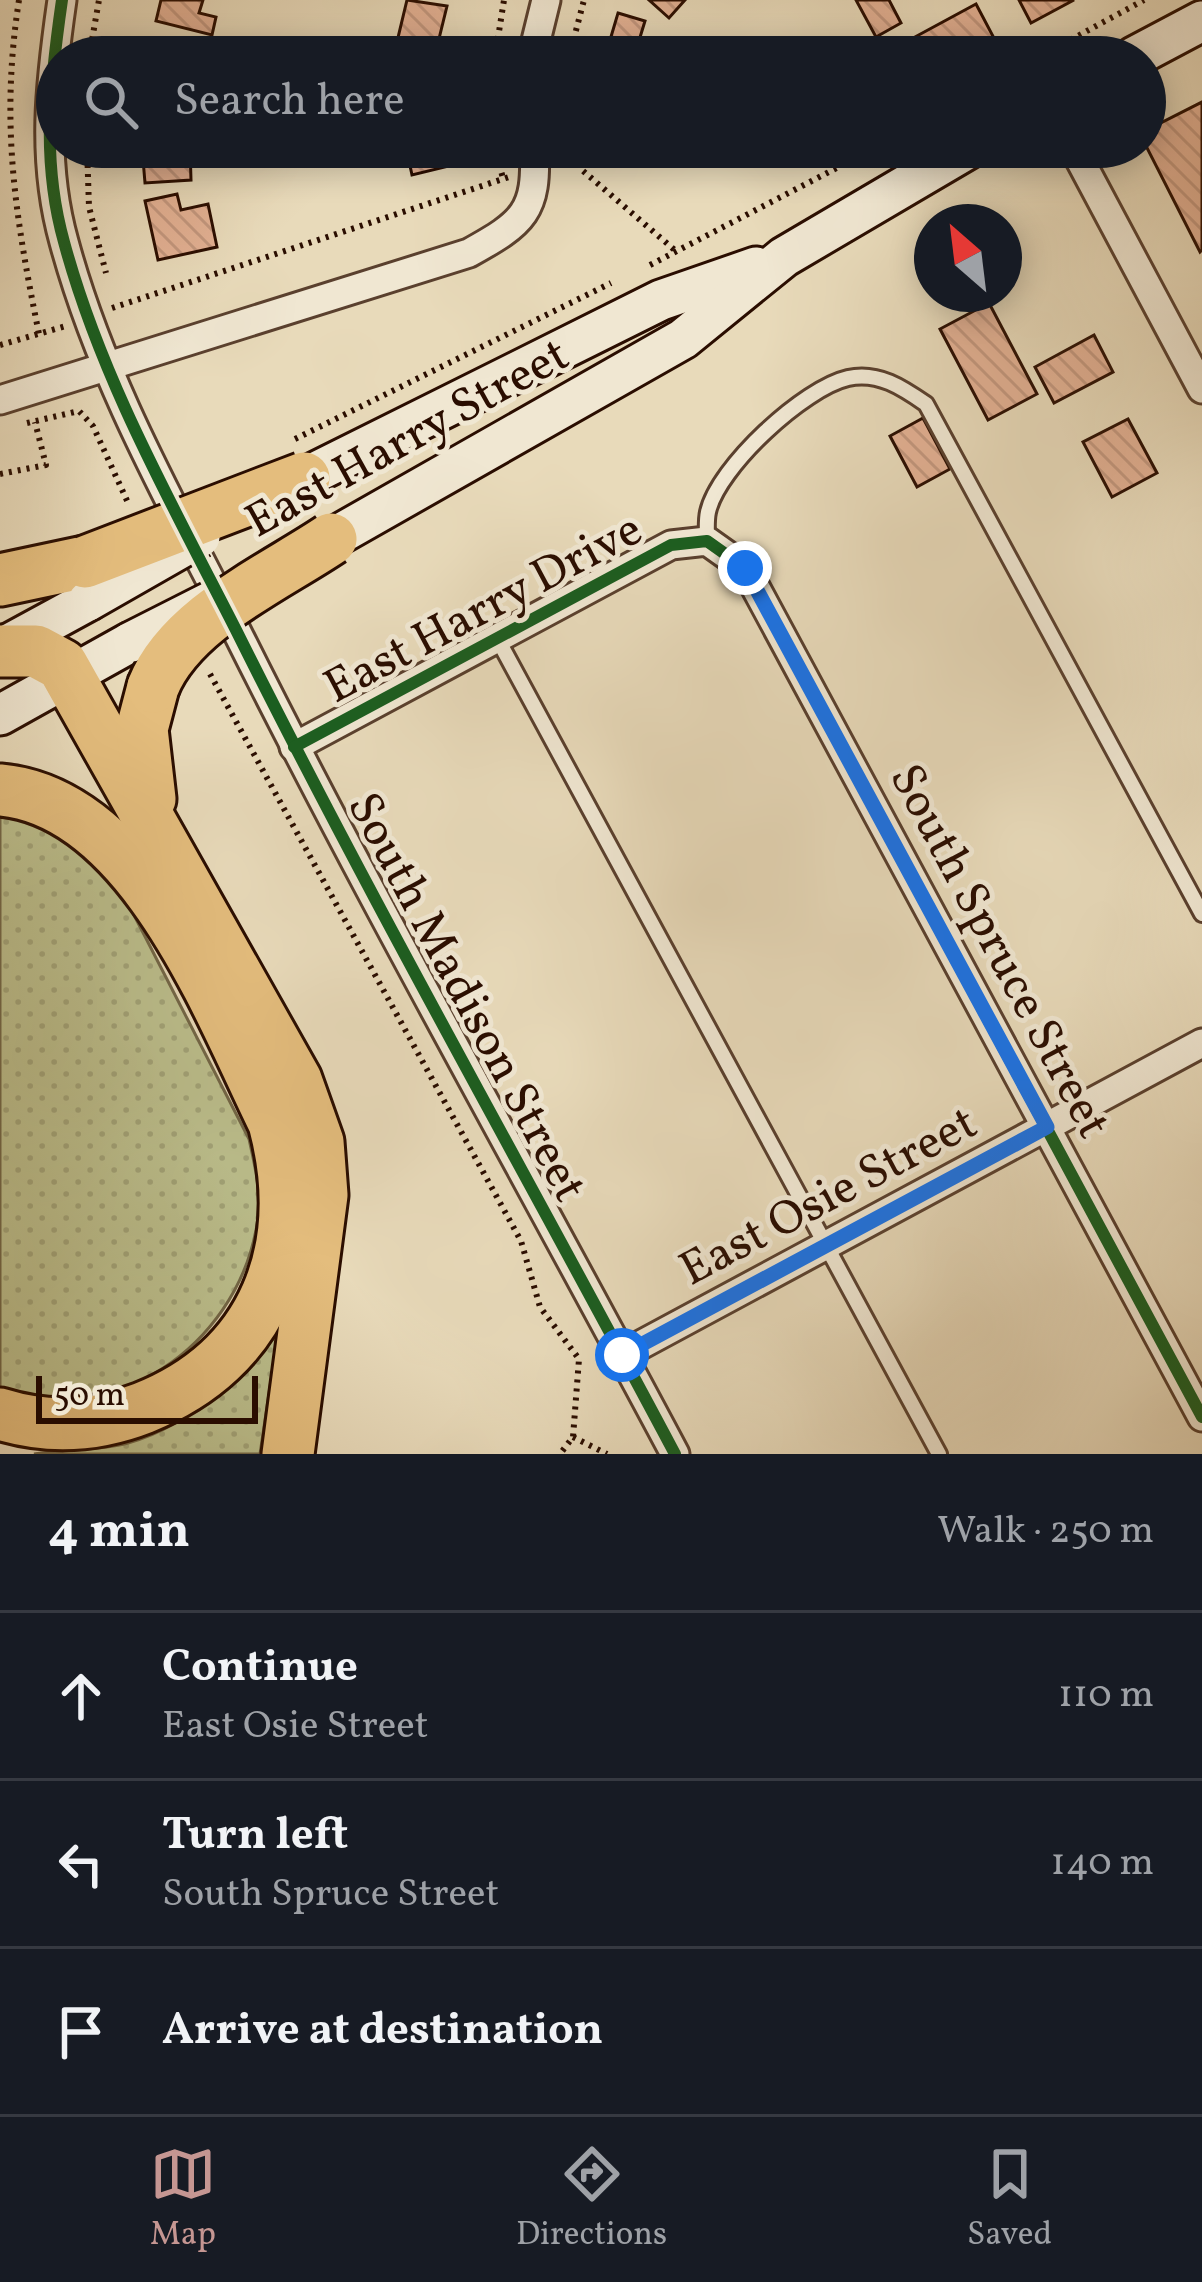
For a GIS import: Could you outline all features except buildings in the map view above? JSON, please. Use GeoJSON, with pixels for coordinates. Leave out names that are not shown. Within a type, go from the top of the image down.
{"type":"FeatureCollection","features":[{"type":"Feature","properties":{"kind":"highway"},"geometry":{"type":"LineString","coordinates":[[0,580],[86,582],[290,464]]}},
{"type":"Feature","properties":{"kind":"highway"},"geometry":{"type":"LineString","coordinates":[[157,835],[142,729],[142,665],[160,668],[193,632],[331,539]]}},
{"type":"Feature","properties":{"kind":"highway"},"geometry":{"type":"LineString","coordinates":[[0,650],[37,651],[62,665],[296,1080],[318,1142],[320,1244],[288,1454]]}},
{"type":"Feature","properties":{"kind":"highway"},"geometry":{"type":"LineString","coordinates":[[0,790],[16,791],[90,825],[158,899],[274,1123],[284,1160],[285,1203],[285,1236],[273,1282],[256,1318],[214,1370],[167,1398],[111,1421],[67,1424],[0,1414]]}},
{"type":"Feature","properties":{"kind":"main road"},"geometry":{"type":"LineString","coordinates":[[1166,40],[1202,21]]}},
{"type":"Feature","properties":{"kind":"main road","name":"East Harry Street"},"geometry":{"type":"LineString","coordinates":[[331,539],[683,339],[784,257],[935,168]]}},
{"type":"Feature","properties":{"kind":"main road","name":"East Harry Street"},"geometry":{"type":"LineString","coordinates":[[290,464],[661,300],[784,257]]}},
{"type":"Feature","properties":{"kind":"main road"},"geometry":{"type":"LineString","coordinates":[[0,650],[86,582]]}},
{"type":"Feature","properties":{"kind":"main road"},"geometry":{"type":"LineString","coordinates":[[0,716],[69,676],[142,665]]}},
{"type":"Feature","properties":{"kind":"street","name":"South Madison Street"},"geometry":{"type":"LineString","coordinates":[[57,36],[62,0]]}},
{"type":"Feature","properties":{"kind":"street"},"geometry":{"type":"LineString","coordinates":[[537,36],[545,0]]}},
{"type":"Feature","properties":{"kind":"street","name":"South Madison Street"},"geometry":{"type":"LineString","coordinates":[[50,168],[63,241],[102,312],[107,367],[205,569],[294,747],[675,1454]]}},
{"type":"Feature","properties":{"kind":"street"},"geometry":{"type":"LineString","coordinates":[[0,400],[469,253],[519,220],[537,185],[536,168]]}},
{"type":"Feature","properties":{"kind":"street"},"geometry":{"type":"LineString","coordinates":[[1083,168],[1202,389]]}},
{"type":"Feature","properties":{"kind":"street","name":"East Harry Drive"},"geometry":{"type":"LineString","coordinates":[[294,747],[671,545],[707,541]]}},
{"type":"Feature","properties":{"kind":"street","name":"South Spruce Street"},"geometry":{"type":"LineString","coordinates":[[707,541],[745,568],[1202,1417]]}},
{"type":"Feature","properties":{"kind":"street","name":"East Osie Street"},"geometry":{"type":"LineString","coordinates":[[622,1355],[1202,1043]]}},
{"type":"Feature","properties":{"kind":"lane"},"geometry":{"type":"LineString","coordinates":[[707,541],[708,509],[756,440],[808,393],[852,376],[894,382],[926,404],[1202,914]]}},
{"type":"Feature","properties":{"kind":"lane"},"geometry":{"type":"LineString","coordinates":[[496,638],[939,1454]]}},
{"type":"Feature","properties":{"kind":"path"},"geometry":{"type":"LineString","coordinates":[[19,0],[8,47],[4,162],[39,334]]}},
{"type":"Feature","properties":{"kind":"path"},"geometry":{"type":"LineString","coordinates":[[93,36],[99,0]]}},
{"type":"Feature","properties":{"kind":"path"},"geometry":{"type":"LineString","coordinates":[[498,36],[504,0]]}},
{"type":"Feature","properties":{"kind":"path"},"geometry":{"type":"LineString","coordinates":[[575,36],[584,0]]}},
{"type":"Feature","properties":{"kind":"path"},"geometry":{"type":"LineString","coordinates":[[1078,36],[1144,0]]}},
{"type":"Feature","properties":{"kind":"path"},"geometry":{"type":"LineString","coordinates":[[88,168],[102,312]]}},
{"type":"Feature","properties":{"kind":"path"},"geometry":{"type":"LineString","coordinates":[[501,168],[504,179]]}},
{"type":"Feature","properties":{"kind":"path"},"geometry":{"type":"LineString","coordinates":[[0,345],[504,179],[520,168]]}},
{"type":"Feature","properties":{"kind":"path"},"geometry":{"type":"LineString","coordinates":[[581,168],[677,252]]}},
{"type":"Feature","properties":{"kind":"path"},"geometry":{"type":"LineString","coordinates":[[290,464],[329,418],[677,252],[838,168]]}},
{"type":"Feature","properties":{"kind":"path"},"geometry":{"type":"LineString","coordinates":[[18,425],[79,411],[93,426],[130,508]]}},
{"type":"Feature","properties":{"kind":"path"},"geometry":{"type":"LineString","coordinates":[[0,474],[46,464],[35,422]]}},
{"type":"Feature","properties":{"kind":"path"},"geometry":{"type":"LineString","coordinates":[[203,662],[521,1241],[540,1307],[579,1359],[573,1437],[560,1454]]}},
{"type":"Feature","properties":{"kind":"path"},"geometry":{"type":"LineString","coordinates":[[573,1437],[608,1454]]}},
{"type":"Feature","properties":{"kind":"green space"},"geometry":{"type":"Polygon","coordinates":[[[0,813],[64,839],[117,882],[249,1139],[256,1173],[256,1230],[243,1272],[223,1310],[162,1369],[125,1388],[85,1399],[43,1400],[0,1391],[0,813]]]}},
{"type":"Feature","properties":{"kind":"green space"},"geometry":{"type":"Polygon","coordinates":[[[280,1319],[260,1454],[34,1454],[116,1446],[175,1423],[233,1377],[280,1319]]]}},
{"type":"Feature","properties":{"kind":"cycle path"},"geometry":{"type":"LineString","coordinates":[[58,36],[62,0]]}},
{"type":"Feature","properties":{"kind":"cycle path"},"geometry":{"type":"LineString","coordinates":[[51,168],[57,211],[79,293],[163,488],[343,838],[675,1454]]}},
{"type":"Feature","properties":{"kind":"cycle path"},"geometry":{"type":"LineString","coordinates":[[294,747],[671,545],[707,541],[745,568],[1202,1417]]}},
{"type":"Feature","properties":{"kind":"route"},"geometry":{"type":"LineString","coordinates":[[622,1355],[1047,1127],[745,568]]}}]}
